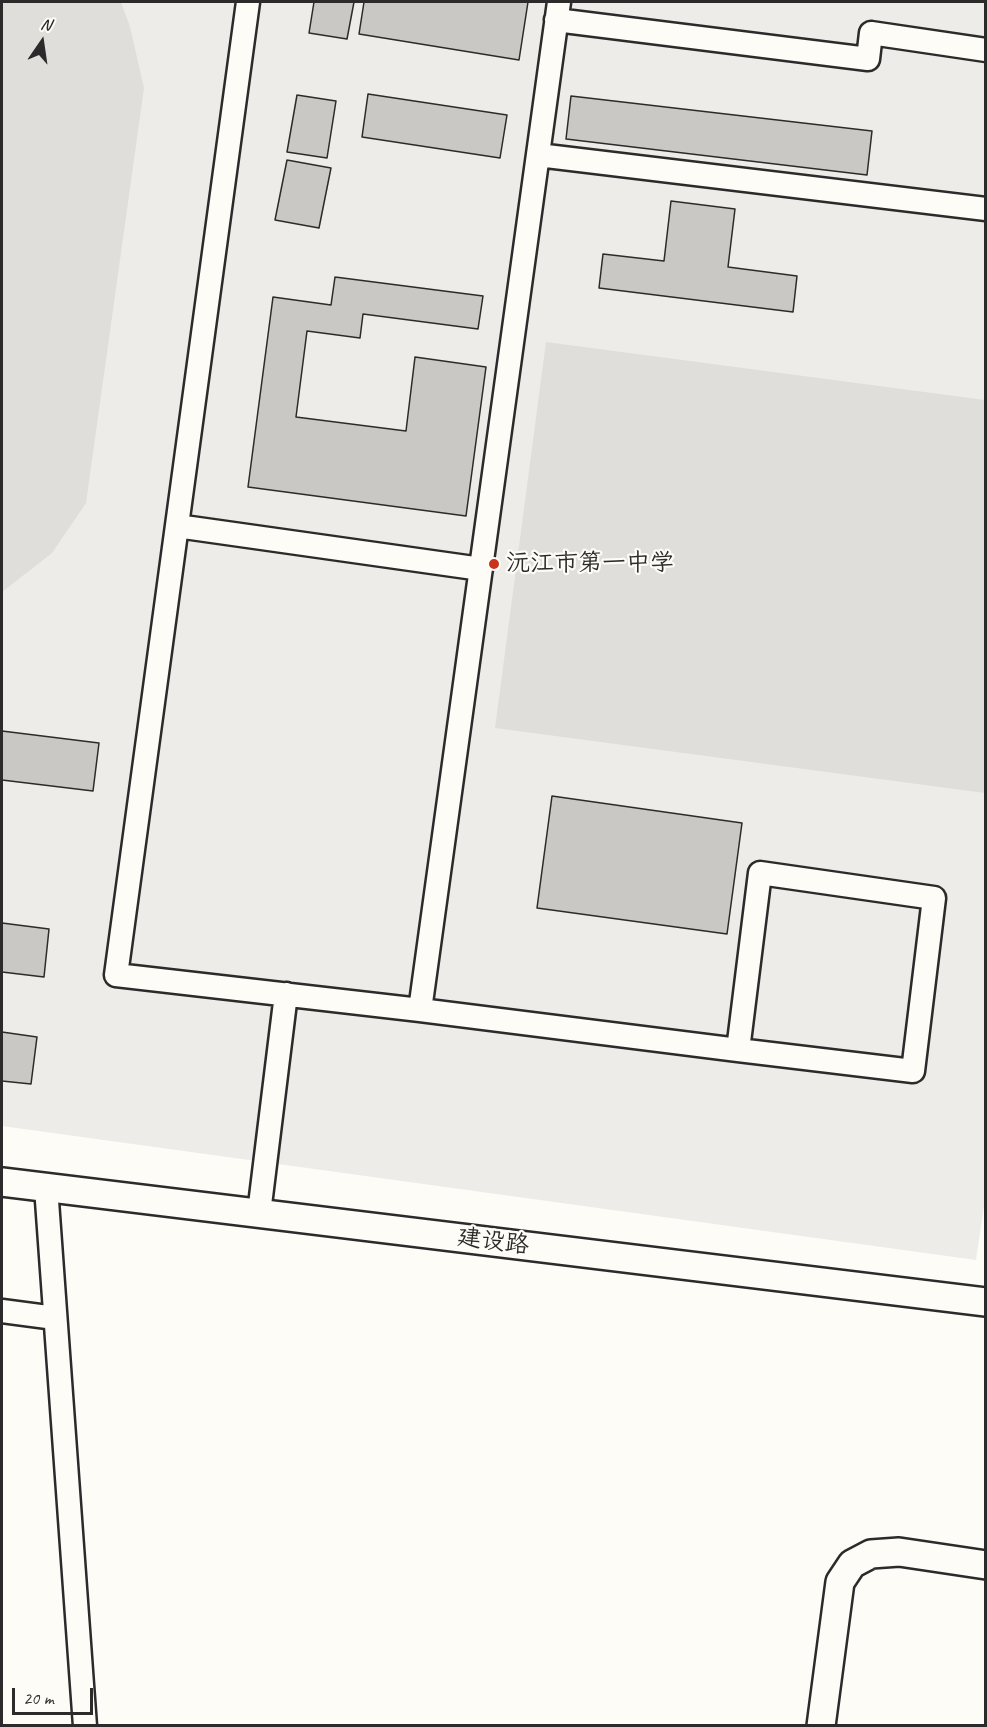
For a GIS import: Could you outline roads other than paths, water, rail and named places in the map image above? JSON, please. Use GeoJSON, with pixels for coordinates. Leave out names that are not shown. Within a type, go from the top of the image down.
{"type":"FeatureCollection","features":[{"type":"Feature","properties":{"kind":"street"},"geometry":{"type":"LineString","coordinates":[[248,2],[116,975],[420,1010],[738,1050],[913,1071],[934,898],[760,873],[738,1050]]}},
{"type":"Feature","properties":{"kind":"street"},"geometry":{"type":"LineString","coordinates":[[420,1010],[558,11],[868,59],[871,33],[986,50]]}},
{"type":"Feature","properties":{"kind":"street"},"geometry":{"type":"LineString","coordinates":[[538,155],[986,209]]}},
{"type":"Feature","properties":{"kind":"street"},"geometry":{"type":"LineString","coordinates":[[177,526],[481,569]]}},
{"type":"Feature","properties":{"kind":"street"},"geometry":{"type":"LineString","coordinates":[[259,1213],[286,994]]}},
{"type":"Feature","properties":{"kind":"street","name":"建设路"},"geometry":{"type":"LineString","coordinates":[[2,1182],[986,1302]]}},
{"type":"Feature","properties":{"kind":"street"},"geometry":{"type":"LineString","coordinates":[[46,1187],[85,1725]]}},
{"type":"Feature","properties":{"kind":"street"},"geometry":{"type":"LineString","coordinates":[[2,1311],[55,1318]]}},
{"type":"Feature","properties":{"kind":"street"},"geometry":{"type":"LineString","coordinates":[[821,1725],[840,1582],[852,1564],[871,1554],[899,1552],[986,1565]]}},
{"type":"Feature","properties":{"kind":"place","name":"沅江市第一中学"},"geometry":{"type":"Point","coordinates":[494,564]}}]}
